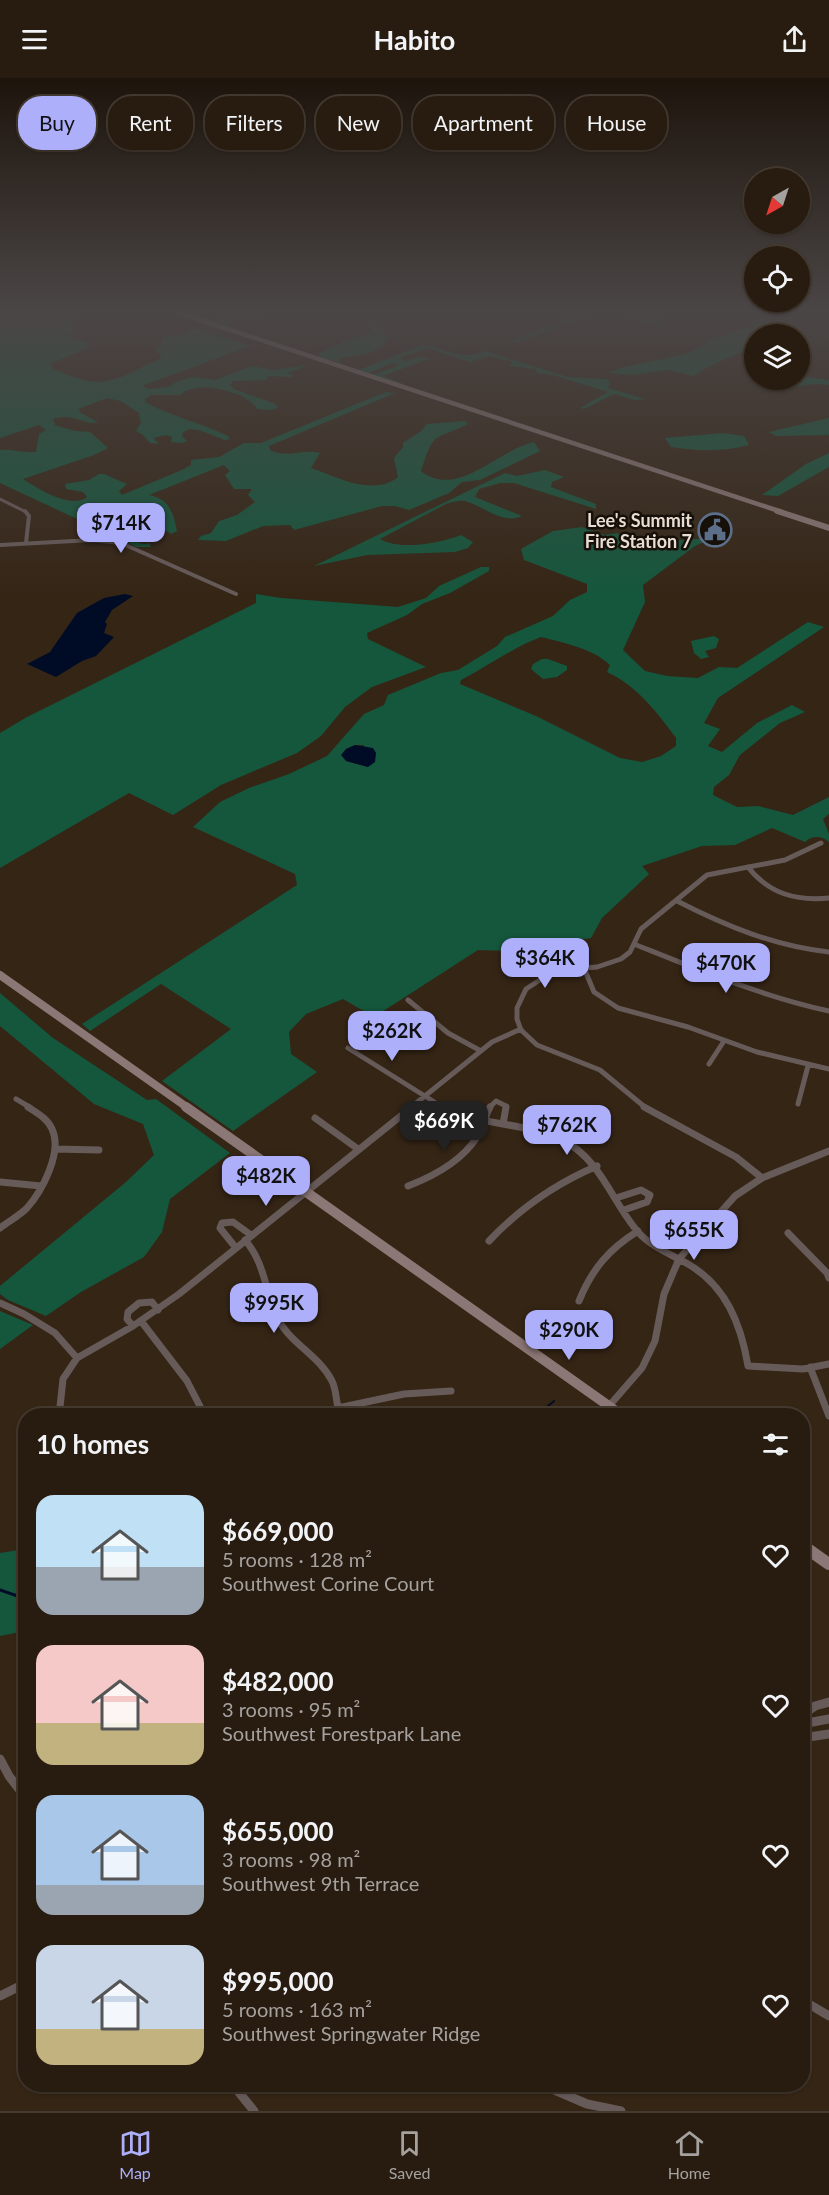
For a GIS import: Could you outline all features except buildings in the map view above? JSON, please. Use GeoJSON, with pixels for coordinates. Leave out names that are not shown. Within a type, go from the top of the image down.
{"type":"FeatureCollection","features":[{"type":"Feature","properties":{"kind":"main road"},"geometry":{"type":"LineString","coordinates":[[463,407],[829,528]]}},
{"type":"Feature","properties":{"kind":"main road"},"geometry":{"type":"LineString","coordinates":[[0,975],[612,1408]]}},
{"type":"Feature","properties":{"kind":"main road"},"geometry":{"type":"LineString","coordinates":[[810,1551],[829,1564]]}},
{"type":"Feature","properties":{"kind":"street"},"geometry":{"type":"LineString","coordinates":[[0,499],[23,509],[29,516],[26,543]]}},
{"type":"Feature","properties":{"kind":"street"},"geometry":{"type":"LineString","coordinates":[[0,545],[92,540],[121,543],[236,594]]}},
{"type":"Feature","properties":{"kind":"street"},"geometry":{"type":"LineString","coordinates":[[762,1178],[736,1157],[648,1110],[610,1076],[587,1064],[545,1050],[529,1039],[521,1029],[517,1008],[526,989],[549,974],[597,967],[630,952],[641,929],[707,874],[785,860],[821,843]]}},
{"type":"Feature","properties":{"kind":"street"},"geometry":{"type":"LineString","coordinates":[[748,867],[763,886],[777,893],[805,900],[829,898]]}},
{"type":"Feature","properties":{"kind":"street"},"geometry":{"type":"LineString","coordinates":[[677,901],[761,940],[797,949],[829,952]]}},
{"type":"Feature","properties":{"kind":"street"},"geometry":{"type":"LineString","coordinates":[[634,944],[743,988],[784,1001],[829,1011]]}},
{"type":"Feature","properties":{"kind":"street"},"geometry":{"type":"LineString","coordinates":[[584,968],[594,992],[618,1008],[688,1027],[724,1041],[808,1066],[829,1069]]}},
{"type":"Feature","properties":{"kind":"street"},"geometry":{"type":"LineString","coordinates":[[408,1000],[448,1033],[481,1051]]}},
{"type":"Feature","properties":{"kind":"street"},"geometry":{"type":"LineString","coordinates":[[60,1408],[63,1380],[77,1358],[158,1310],[481,1051],[502,1036],[521,1029]]}},
{"type":"Feature","properties":{"kind":"street"},"geometry":{"type":"LineString","coordinates":[[709,1064],[724,1041]]}},
{"type":"Feature","properties":{"kind":"street"},"geometry":{"type":"LineString","coordinates":[[348,1048],[451,1112],[535,1130],[561,1139],[584,1153],[597,1166],[638,1232],[652,1244],[714,1282],[727,1300],[738,1322],[745,1343],[748,1366],[810,1367],[829,1364]]}},
{"type":"Feature","properties":{"kind":"street"},"geometry":{"type":"LineString","coordinates":[[798,1104],[808,1066]]}},
{"type":"Feature","properties":{"kind":"street"},"geometry":{"type":"LineString","coordinates":[[0,1228],[28,1207],[41,1186],[55,1149],[56,1136],[47,1121],[16,1099]]}},
{"type":"Feature","properties":{"kind":"street"},"geometry":{"type":"LineString","coordinates":[[408,1186],[436,1173],[472,1144],[481,1130],[490,1106],[495,1101],[506,1106],[503,1124]]}},
{"type":"Feature","properties":{"kind":"street"},"geometry":{"type":"LineString","coordinates":[[315,1118],[358,1149]]}},
{"type":"Feature","properties":{"kind":"street"},"geometry":{"type":"LineString","coordinates":[[55,1149],[99,1150]]}},
{"type":"Feature","properties":{"kind":"street"},"geometry":{"type":"LineString","coordinates":[[609,1406],[642,1368],[655,1341],[664,1294],[679,1260],[735,1196],[762,1178],[829,1151]]}},
{"type":"Feature","properties":{"kind":"street"},"geometry":{"type":"LineString","coordinates":[[489,1241],[512,1216],[541,1194],[597,1166]]}},
{"type":"Feature","properties":{"kind":"street"},"geometry":{"type":"LineString","coordinates":[[0,1182],[41,1186]]}},
{"type":"Feature","properties":{"kind":"street"},"geometry":{"type":"LineString","coordinates":[[616,1198],[640,1190],[650,1195],[648,1202],[624,1210]]}},
{"type":"Feature","properties":{"kind":"street"},"geometry":{"type":"LineString","coordinates":[[236,1248],[222,1233],[220,1228],[222,1223],[233,1222],[248,1237],[263,1265],[278,1319],[320,1364],[333,1382],[338,1408],[404,1394],[451,1391]]}},
{"type":"Feature","properties":{"kind":"street"},"geometry":{"type":"LineString","coordinates":[[579,1301],[588,1276],[601,1258],[622,1241],[638,1232]]}},
{"type":"Feature","properties":{"kind":"street"},"geometry":{"type":"LineString","coordinates":[[788,1233],[827,1273],[829,1278]]}},
{"type":"Feature","properties":{"kind":"street"},"geometry":{"type":"LineString","coordinates":[[133,1326],[128,1319],[128,1312],[139,1303],[152,1302],[158,1310]]}},
{"type":"Feature","properties":{"kind":"street"},"geometry":{"type":"LineString","coordinates":[[0,1303],[24,1314],[55,1333],[77,1358]]}},
{"type":"Feature","properties":{"kind":"street"},"geometry":{"type":"LineString","coordinates":[[141,1321],[187,1381],[200,1408]]}},
{"type":"Feature","properties":{"kind":"street"},"geometry":{"type":"LineString","coordinates":[[810,1367],[829,1416]]}},
{"type":"Feature","properties":{"kind":"street"},"geometry":{"type":"LineString","coordinates":[[810,1709],[829,1702]]}},
{"type":"Feature","properties":{"kind":"street"},"geometry":{"type":"LineString","coordinates":[[810,1723],[829,1719]]}},
{"type":"Feature","properties":{"kind":"street"},"geometry":{"type":"LineString","coordinates":[[810,1737],[829,1734]]}},
{"type":"Feature","properties":{"kind":"street"},"geometry":{"type":"LineString","coordinates":[[0,1760],[18,1788]]}},
{"type":"Feature","properties":{"kind":"street"},"geometry":{"type":"LineString","coordinates":[[0,1996],[18,1987]]}},
{"type":"Feature","properties":{"kind":"street"},"geometry":{"type":"LineString","coordinates":[[810,2005],[829,2016]]}},
{"type":"Feature","properties":{"kind":"street"},"geometry":{"type":"LineString","coordinates":[[239,2092],[254,2111]]}},
{"type":"Feature","properties":{"kind":"street"},"geometry":{"type":"LineString","coordinates":[[557,2092],[586,2107],[621,2111]]}},
{"type":"Feature","properties":{"kind":"green space"},"geometry":{"type":"Polygon","coordinates":[[[0,407],[84,407],[78,409],[81,413],[98,422],[89,423],[61,417],[53,419],[55,425],[75,431],[90,432],[108,448],[23,479],[45,492],[72,501],[87,497],[83,492],[66,489],[65,484],[89,480],[99,474],[104,474],[127,484],[119,491],[122,495],[184,469],[191,465],[191,460],[219,457],[244,443],[261,443],[350,407],[362,407],[269,446],[270,450],[283,454],[320,453],[311,468],[343,480],[366,485],[388,483],[398,477],[394,458],[403,447],[403,443],[427,424],[465,421],[468,424],[436,438],[429,448],[421,471],[435,478],[449,480],[463,476],[521,446],[534,442],[540,451],[480,480],[462,482],[449,493],[409,510],[395,506],[382,506],[294,530],[290,525],[263,526],[226,541],[198,540],[201,536],[211,533],[219,521],[237,515],[255,502],[248,495],[252,489],[234,489],[225,475],[230,471],[224,465],[149,495],[166,503],[169,507],[177,531],[171,534],[167,531],[159,532],[155,537],[147,537],[148,533],[140,527],[141,524],[119,530],[113,527],[110,519],[131,503],[96,518],[110,530],[135,536],[135,541],[143,544],[149,543],[151,547],[137,547],[0,483],[0,450],[36,452],[39,434],[46,430],[39,425],[0,438],[0,407]]]}},
{"type":"Feature","properties":{"kind":"green space"},"geometry":{"type":"Polygon","coordinates":[[[130,407],[155,407],[218,431],[230,439],[225,440],[190,429],[183,432],[182,436],[187,441],[183,443],[171,442],[172,437],[166,435],[153,438],[159,444],[150,443],[136,431],[141,423],[139,413],[130,407]]]}},
{"type":"Feature","properties":{"kind":"green space"},"geometry":{"type":"Polygon","coordinates":[[[255,407],[279,407],[272,410],[255,407]]]}},
{"type":"Feature","properties":{"kind":"green space"},"geometry":{"type":"Polygon","coordinates":[[[829,418],[829,435],[776,436],[769,432],[829,418]]]}},
{"type":"Feature","properties":{"kind":"green space"},"geometry":{"type":"Polygon","coordinates":[[[723,433],[744,436],[749,445],[720,450],[691,449],[671,447],[665,438],[723,433]]]}},
{"type":"Feature","properties":{"kind":"green space"},"geometry":{"type":"Polygon","coordinates":[[[829,453],[829,467],[778,496],[762,495],[806,464],[829,453]]]}},
{"type":"Feature","properties":{"kind":"green space"},"geometry":{"type":"Polygon","coordinates":[[[545,470],[564,477],[552,482],[551,487],[596,504],[596,509],[514,483],[500,483],[479,489],[475,497],[522,516],[500,517],[472,503],[456,501],[380,539],[388,543],[409,545],[442,541],[461,535],[473,542],[468,548],[455,552],[367,555],[314,566],[505,473],[517,476],[545,470]]]}},
{"type":"Feature","properties":{"kind":"green space"},"geometry":{"type":"Polygon","coordinates":[[[582,527],[605,535],[618,533],[621,539],[633,543],[712,538],[695,546],[643,585],[645,602],[623,650],[645,671],[667,676],[698,678],[719,667],[737,668],[808,622],[824,627],[718,698],[704,723],[720,729],[708,746],[722,752],[757,723],[792,705],[805,712],[780,723],[740,755],[729,775],[714,787],[713,795],[737,807],[758,806],[793,815],[829,797],[829,814],[823,819],[829,834],[829,842],[817,837],[805,842],[772,828],[735,845],[702,846],[642,866],[649,874],[602,918],[591,938],[511,951],[478,950],[374,1017],[343,999],[306,1014],[289,1032],[291,1054],[317,1072],[233,1131],[162,1081],[231,1029],[161,984],[90,1031],[82,1024],[297,885],[295,874],[193,827],[220,802],[327,756],[364,714],[384,705],[388,695],[441,673],[458,670],[497,646],[505,637],[553,616],[570,600],[587,592],[587,584],[524,560],[521,549],[553,531],[582,527]],[[541,637],[461,680],[460,684],[536,716],[620,758],[642,762],[661,756],[676,746],[676,738],[654,709],[637,692],[607,672],[610,665],[603,659],[577,647],[541,637]],[[355,745],[346,749],[346,761],[368,767],[364,745],[355,745]]]}},
{"type":"Feature","properties":{"kind":"green space"},"geometry":{"type":"Polygon","coordinates":[[[481,567],[489,567],[489,571],[450,593],[422,604],[407,615],[367,633],[368,639],[426,667],[372,687],[345,707],[321,736],[297,753],[221,785],[173,815],[129,793],[0,868],[0,733],[27,717],[256,603],[256,594],[398,607],[426,598],[439,586],[481,567]]]}},
{"type":"Feature","properties":{"kind":"green space"},"geometry":{"type":"Polygon","coordinates":[[[714,636],[719,639],[716,648],[705,651],[709,657],[701,659],[694,653],[691,641],[714,636]]]}},
{"type":"Feature","properties":{"kind":"green space"},"geometry":{"type":"Polygon","coordinates":[[[542,659],[567,666],[567,670],[557,677],[543,679],[531,669],[533,664],[542,659]]]}},
{"type":"Feature","properties":{"kind":"green space"},"geometry":{"type":"Polygon","coordinates":[[[0,993],[53,1038],[147,1100],[156,1099],[230,1153],[170,1199],[162,1232],[144,1257],[81,1292],[46,1316],[8,1300],[0,1294],[0,1286],[126,1182],[154,1155],[143,1124],[94,1104],[0,1026],[0,993]]]}},
{"type":"Feature","properties":{"kind":"green space"},"geometry":{"type":"Polygon","coordinates":[[[0,1311],[33,1325],[0,1349],[0,1311]]]}},
{"type":"Feature","properties":{"kind":"green space"},"geometry":{"type":"Polygon","coordinates":[[[18,1550],[18,1632],[0,1636],[0,1553],[18,1550]]]}},
{"type":"Feature","properties":{"kind":"water"},"geometry":{"type":"Polygon","coordinates":[[[125,594],[133,596],[112,610],[105,622],[107,624],[104,633],[114,637],[96,656],[82,661],[56,677],[27,664],[50,652],[77,613],[104,598],[125,594]]]}},
{"type":"Feature","properties":{"kind":"water"},"geometry":{"type":"Polygon","coordinates":[[[355,745],[373,748],[376,753],[375,762],[368,767],[346,761],[341,755],[346,749],[355,745]]]}},
{"type":"Feature","properties":{"kind":"waterway"},"geometry":{"type":"LineString","coordinates":[[546,1408],[554,1401]]}},
{"type":"Feature","properties":{"kind":"waterway"},"geometry":{"type":"LineString","coordinates":[[0,1590],[18,1596]]}},
{"type":"Feature","properties":{"kind":"place","name":"Lee's Summit Fire Station 7"},"geometry":{"type":"Point","coordinates":[715,530]}}]}
